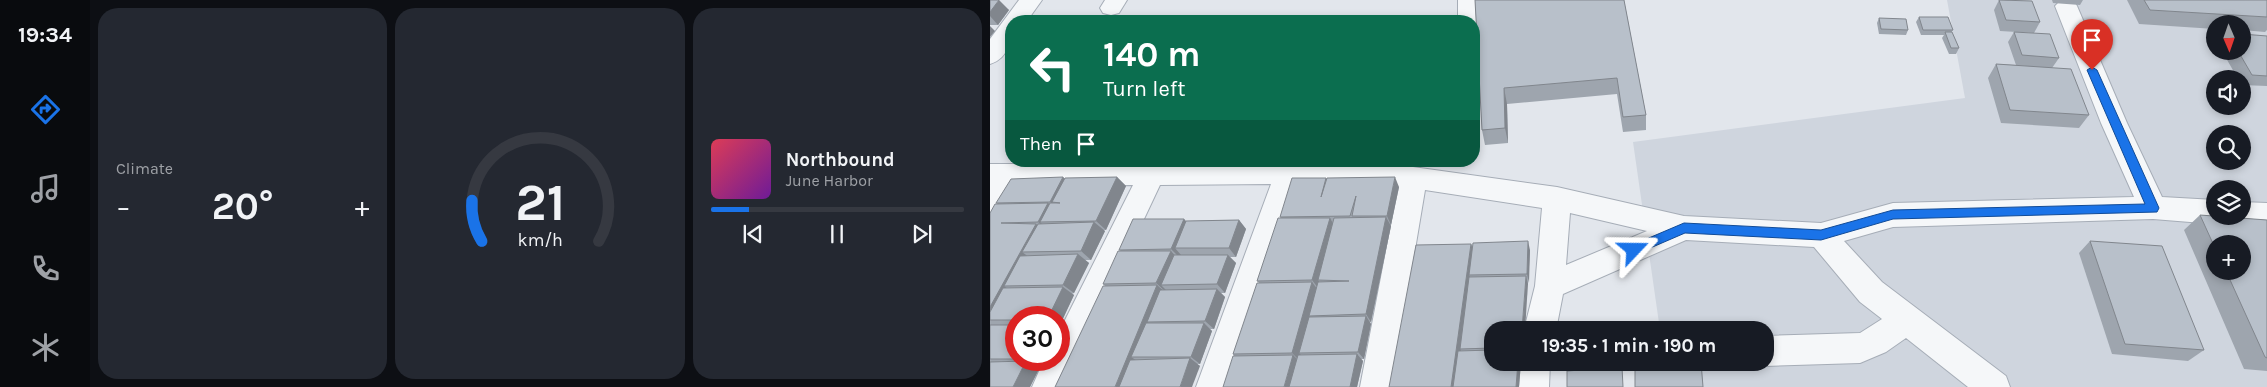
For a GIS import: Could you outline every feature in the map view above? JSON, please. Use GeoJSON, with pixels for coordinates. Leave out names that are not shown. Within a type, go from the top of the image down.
{"type":"FeatureCollection","features":[{"type":"Feature","properties":{"kind":"street"},"geometry":{"type":"LineString","coordinates":[[1020,15],[1031,0]]}},
{"type":"Feature","properties":{"kind":"street"},"geometry":{"type":"LineString","coordinates":[[1469,0],[1469,15]]}},
{"type":"Feature","properties":{"kind":"street"},"geometry":{"type":"LineString","coordinates":[[2066,6],[2114,123],[2153,208]]}},
{"type":"Feature","properties":{"kind":"street"},"geometry":{"type":"LineString","coordinates":[[990,56],[1005,35]]}},
{"type":"Feature","properties":{"kind":"street"},"geometry":{"type":"LineString","coordinates":[[990,209],[1016,172],[1288,174],[1414,178],[1472,173],[1557,198],[1684,228],[1821,235],[1893,215],[2153,208],[2206,211]]}},
{"type":"Feature","properties":{"kind":"street"},"geometry":{"type":"LineString","coordinates":[[1048,387],[1152,174]]}},
{"type":"Feature","properties":{"kind":"street"},"geometry":{"type":"LineString","coordinates":[[1212,387],[1288,174]]}},
{"type":"Feature","properties":{"kind":"street"},"geometry":{"type":"LineString","coordinates":[[1376,387],[1414,178]]}},
{"type":"Feature","properties":{"kind":"street"},"geometry":{"type":"LineString","coordinates":[[1542,321],[1550,286],[1557,198]]}},
{"type":"Feature","properties":{"kind":"street"},"geometry":{"type":"LineString","coordinates":[[2251,214],[2267,215]]}},
{"type":"Feature","properties":{"kind":"street"},"geometry":{"type":"LineString","coordinates":[[1550,286],[1684,228]]}},
{"type":"Feature","properties":{"kind":"street"},"geometry":{"type":"LineString","coordinates":[[1821,235],[1871,292],[1994,387]]}},
{"type":"Feature","properties":{"kind":"street"},"geometry":{"type":"LineString","coordinates":[[1774,350],[1860,348],[1875,342],[1906,320]]}},
{"type":"Feature","properties":{"kind":"street"},"geometry":{"type":"LineString","coordinates":[[1534,371],[1534,387]]}},
{"type":"Feature","properties":{"kind":"shaded area"},"geometry":{"type":"Polygon","coordinates":[[[1947,0],[2267,0],[2267,387],[1668,387],[1666,371],[1774,371],[1774,321],[1659,321],[1633,142],[1965,98],[1947,0]]]}},
{"type":"Feature","properties":{"kind":"building"},"geometry":{"type":"Polygon","coordinates":[[[990,0],[999,0],[990,12],[990,0]]]}},
{"type":"Feature","properties":{"kind":"building"},"geometry":{"type":"Polygon","coordinates":[[[1475,0],[1624,0],[1646,115],[1623,117],[1617,78],[1504,88],[1505,128],[1482,130],[1480,15],[1476,15],[1475,0]]]}},
{"type":"Feature","properties":{"kind":"building"},"geometry":{"type":"Polygon","coordinates":[[[1999,0],[2032,1],[2040,22],[2006,20],[1999,0]]]}},
{"type":"Feature","properties":{"kind":"building"},"geometry":{"type":"Polygon","coordinates":[[[2144,0],[2267,0],[2267,17],[2150,10],[2144,0]]]}},
{"type":"Feature","properties":{"kind":"building"},"geometry":{"type":"Polygon","coordinates":[[[1919,17],[1948,17],[1953,30],[1923,30],[1919,17]]]}},
{"type":"Feature","properties":{"kind":"building"},"geometry":{"type":"Polygon","coordinates":[[[1879,18],[1906,19],[1908,30],[1881,29],[1879,18]]]}},
{"type":"Feature","properties":{"kind":"building"},"geometry":{"type":"Polygon","coordinates":[[[1945,32],[1952,32],[1959,48],[1951,48],[1945,32]]]}},
{"type":"Feature","properties":{"kind":"building"},"geometry":{"type":"Polygon","coordinates":[[[2014,32],[2050,34],[2059,58],[2022,55],[2014,32]]]}},
{"type":"Feature","properties":{"kind":"building"},"geometry":{"type":"Polygon","coordinates":[[[2251,35],[2267,36],[2267,76],[2252,75],[2251,70],[2249,70],[2243,60],[2251,60],[2251,35]]]}},
{"type":"Feature","properties":{"kind":"building"},"geometry":{"type":"Polygon","coordinates":[[[1996,64],[2071,69],[2089,115],[2010,110],[1996,64]]]}},
{"type":"Feature","properties":{"kind":"building"},"geometry":{"type":"Polygon","coordinates":[[[1063,177],[1050,202],[996,203],[1011,179],[1063,177]]]}},
{"type":"Feature","properties":{"kind":"building"},"geometry":{"type":"Polygon","coordinates":[[[1117,177],[1096,221],[1040,222],[1050,203],[1060,203],[1052,202],[1065,178],[1117,177]]]}},
{"type":"Feature","properties":{"kind":"building"},"geometry":{"type":"Polygon","coordinates":[[[1395,177],[1387,216],[1352,216],[1356,196],[1350,216],[1280,217],[1292,178],[1326,178],[1321,197],[1327,178],[1395,177]]]}},
{"type":"Feature","properties":{"kind":"building"},"geometry":{"type":"Polygon","coordinates":[[[1048,203],[1038,222],[1001,223],[1036,224],[990,307],[990,213],[995,204],[1048,203]]]}},
{"type":"Feature","properties":{"kind":"building"},"geometry":{"type":"Polygon","coordinates":[[[2200,215],[2206,215],[2206,225],[2251,225],[2251,219],[2267,220],[2267,358],[2230,280],[2251,280],[2251,235],[2209,235],[2200,215]]]}},
{"type":"Feature","properties":{"kind":"building"},"geometry":{"type":"Polygon","coordinates":[[[1386,217],[1366,314],[1309,316],[1318,282],[1349,281],[1318,280],[1334,218],[1386,217]]]}},
{"type":"Feature","properties":{"kind":"building"},"geometry":{"type":"Polygon","coordinates":[[[1278,218],[1330,218],[1312,280],[1257,281],[1278,218]]]}},
{"type":"Feature","properties":{"kind":"building"},"geometry":{"type":"Polygon","coordinates":[[[1133,219],[1184,219],[1171,249],[1119,250],[1133,219]]]}},
{"type":"Feature","properties":{"kind":"building"},"geometry":{"type":"Polygon","coordinates":[[[1239,220],[1229,248],[1175,248],[1186,221],[1239,220]]]}},
{"type":"Feature","properties":{"kind":"building"},"geometry":{"type":"Polygon","coordinates":[[[1094,222],[1081,251],[1022,252],[1038,224],[1094,222]]]}},
{"type":"Feature","properties":{"kind":"building"},"geometry":{"type":"Polygon","coordinates":[[[1528,241],[1527,274],[1469,275],[1473,243],[1528,241]]]}},
{"type":"Feature","properties":{"kind":"building"},"geometry":{"type":"Polygon","coordinates":[[[2090,241],[2162,246],[2204,350],[2125,344],[2090,241]]]}},
{"type":"Feature","properties":{"kind":"building"},"geometry":{"type":"Polygon","coordinates":[[[1471,244],[1451,387],[1389,387],[1416,245],[1471,244]]]}},
{"type":"Feature","properties":{"kind":"building"},"geometry":{"type":"Polygon","coordinates":[[[1118,251],[1171,251],[1156,283],[1103,284],[1118,251]]]}},
{"type":"Feature","properties":{"kind":"building"},"geometry":{"type":"Polygon","coordinates":[[[1078,254],[1063,285],[1004,286],[1020,256],[1078,254]]]}},
{"type":"Feature","properties":{"kind":"building"},"geometry":{"type":"Polygon","coordinates":[[[1174,255],[1228,255],[1217,284],[1161,285],[1174,255]]]}},
{"type":"Feature","properties":{"kind":"building"},"geometry":{"type":"Polygon","coordinates":[[[1526,276],[1523,321],[1484,321],[1484,348],[1460,349],[1469,277],[1526,276]]]}},
{"type":"Feature","properties":{"kind":"building"},"geometry":{"type":"Polygon","coordinates":[[[1312,282],[1292,353],[1233,354],[1257,283],[1312,282]]]}},
{"type":"Feature","properties":{"kind":"building"},"geometry":{"type":"Polygon","coordinates":[[[1157,285],[1115,387],[1055,387],[1063,371],[1070,371],[1070,355],[1103,286],[1157,285]]]}},
{"type":"Feature","properties":{"kind":"building"},"geometry":{"type":"Polygon","coordinates":[[[1063,287],[1054,306],[1005,306],[1005,320],[990,320],[990,312],[1003,288],[1063,287]]]}},
{"type":"Feature","properties":{"kind":"building"},"geometry":{"type":"Polygon","coordinates":[[[1217,289],[1205,321],[1147,322],[1160,290],[1217,289]]]}},
{"type":"Feature","properties":{"kind":"building"},"geometry":{"type":"Polygon","coordinates":[[[1366,316],[1358,352],[1299,353],[1309,317],[1366,316]]]}},
{"type":"Feature","properties":{"kind":"building"},"geometry":{"type":"Polygon","coordinates":[[[1146,323],[1204,323],[1191,357],[1131,357],[1146,323]]]}},
{"type":"Feature","properties":{"kind":"building"},"geometry":{"type":"Polygon","coordinates":[[[990,325],[1005,325],[1005,359],[990,359],[990,325]]]}},
{"type":"Feature","properties":{"kind":"building"},"geometry":{"type":"Polygon","coordinates":[[[1484,350],[1484,371],[1517,371],[1516,387],[1453,387],[1458,351],[1484,350]]]}},
{"type":"Feature","properties":{"kind":"building"},"geometry":{"type":"Polygon","coordinates":[[[1357,354],[1350,387],[1289,387],[1298,355],[1357,354]]]}},
{"type":"Feature","properties":{"kind":"building"},"geometry":{"type":"Polygon","coordinates":[[[1293,355],[1284,387],[1223,387],[1233,356],[1293,355]]]}},
{"type":"Feature","properties":{"kind":"building"},"geometry":{"type":"Polygon","coordinates":[[[1190,358],[1180,387],[1119,387],[1130,360],[1190,358]]]}},
{"type":"Feature","properties":{"kind":"building"},"geometry":{"type":"Polygon","coordinates":[[[990,362],[1005,362],[1005,371],[1021,371],[1013,387],[990,387],[990,362]]]}},
{"type":"Feature","properties":{"kind":"building"},"geometry":{"type":"Polygon","coordinates":[[[1567,371],[1622,371],[1623,387],[1567,387],[1567,371]]]}},
{"type":"Feature","properties":{"kind":"building"},"geometry":{"type":"Polygon","coordinates":[[[1635,371],[1702,371],[1703,387],[1635,387],[1635,371]]]}},
{"type":"Feature","properties":{"kind":"route"},"geometry":{"type":"LineString","coordinates":[[1634,250],[1684,228],[1821,235],[1893,215],[2153,208],[2092,70]]}}]}
